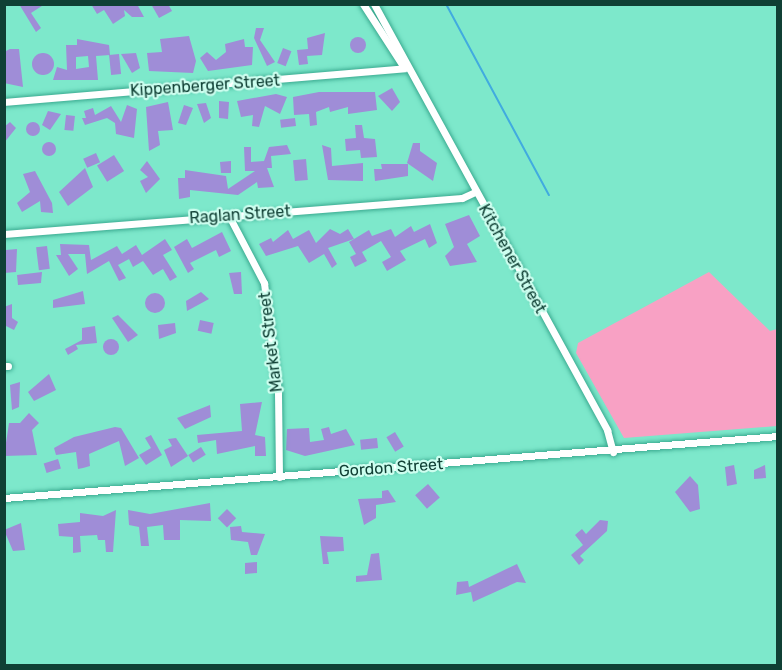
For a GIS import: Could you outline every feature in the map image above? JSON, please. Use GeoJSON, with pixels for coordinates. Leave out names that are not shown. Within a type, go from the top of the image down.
{"type":"FeatureCollection","features":[{"type":"Feature","properties":{"kind":"street","name":"Kitchener Street"},"geometry":{"type":"LineString","coordinates":[[363,4],[405,68]]}},
{"type":"Feature","properties":{"kind":"street","name":"Kitchener Street"},"geometry":{"type":"LineString","coordinates":[[374,4],[405,68],[607,430],[613,452]]}},
{"type":"Feature","properties":{"kind":"street","name":"Kippenberger Street"},"geometry":{"type":"LineString","coordinates":[[4,102],[405,68]]}},
{"type":"Feature","properties":{"kind":"street","name":"Raglan Street"},"geometry":{"type":"LineString","coordinates":[[4,234],[229,216],[475,192]]}},
{"type":"Feature","properties":{"kind":"street","name":"Market Street"},"geometry":{"type":"LineString","coordinates":[[229,216],[264,283],[278,393],[279,477]]}},
{"type":"Feature","properties":{"kind":"street","name":"Gordon Street"},"geometry":{"type":"LineString","coordinates":[[4,498],[613,452],[777,436]]}},
{"type":"Feature","properties":{"kind":"shaded area"},"geometry":{"type":"Polygon","coordinates":[[[709,272],[770,331],[777,329],[777,426],[624,438],[576,353],[578,343],[709,272]]]}},
{"type":"Feature","properties":{"kind":"building"},"geometry":{"type":"Polygon","coordinates":[[[19,4],[45,4],[31,13],[41,28],[36,32],[19,4]]]}},
{"type":"Feature","properties":{"kind":"building"},"geometry":{"type":"Polygon","coordinates":[[[91,4],[137,4],[144,17],[132,17],[124,10],[125,16],[113,24],[104,10],[97,14],[91,4]]]}},
{"type":"Feature","properties":{"kind":"building"},"geometry":{"type":"Polygon","coordinates":[[[151,4],[168,4],[172,11],[159,18],[151,4]]]}},
{"type":"Feature","properties":{"kind":"building"},"geometry":{"type":"Polygon","coordinates":[[[256,28],[264,28],[260,40],[275,62],[267,66],[254,38],[256,28]]]}},
{"type":"Feature","properties":{"kind":"building"},"geometry":{"type":"Polygon","coordinates":[[[325,33],[322,55],[307,56],[308,64],[299,65],[297,50],[308,49],[307,38],[325,33]]]}},
{"type":"Feature","properties":{"kind":"building"},"geometry":{"type":"Polygon","coordinates":[[[189,36],[196,61],[193,73],[149,71],[147,53],[162,52],[160,39],[189,36]]]}},
{"type":"Feature","properties":{"kind":"building"},"geometry":{"type":"Polygon","coordinates":[[[358,37],[366,45],[358,53],[350,45],[358,37]]]}},
{"type":"Feature","properties":{"kind":"building"},"geometry":{"type":"Polygon","coordinates":[[[77,39],[109,45],[110,55],[96,56],[98,80],[53,80],[57,67],[67,70],[66,45],[77,45],[77,39]],[[88,56],[76,57],[76,69],[89,67],[88,56]]]}},
{"type":"Feature","properties":{"kind":"building"},"geometry":{"type":"Polygon","coordinates":[[[244,39],[245,47],[253,47],[252,65],[208,71],[200,58],[207,52],[216,60],[226,52],[225,44],[244,39]]]}},
{"type":"Feature","properties":{"kind":"building"},"geometry":{"type":"Polygon","coordinates":[[[283,48],[291,51],[286,66],[277,63],[283,48]]]}},
{"type":"Feature","properties":{"kind":"building"},"geometry":{"type":"Polygon","coordinates":[[[19,49],[23,87],[4,83],[4,52],[19,49]]]}},
{"type":"Feature","properties":{"kind":"building"},"geometry":{"type":"Polygon","coordinates":[[[39,53],[47,53],[54,60],[54,68],[47,75],[39,75],[32,68],[32,60],[39,53]]]}},
{"type":"Feature","properties":{"kind":"building"},"geometry":{"type":"Polygon","coordinates":[[[136,53],[140,68],[132,73],[121,54],[136,53]]]}},
{"type":"Feature","properties":{"kind":"building"},"geometry":{"type":"Polygon","coordinates":[[[119,54],[121,74],[111,75],[109,55],[119,54]]]}},
{"type":"Feature","properties":{"kind":"building"},"geometry":{"type":"Polygon","coordinates":[[[392,88],[400,102],[392,111],[378,96],[392,88]]]}},
{"type":"Feature","properties":{"kind":"building"},"geometry":{"type":"Polygon","coordinates":[[[319,92],[375,92],[377,110],[348,114],[348,107],[330,112],[329,107],[316,112],[317,125],[310,126],[309,114],[294,115],[293,97],[319,92]]]}},
{"type":"Feature","properties":{"kind":"building"},"geometry":{"type":"Polygon","coordinates":[[[276,94],[287,97],[280,114],[265,106],[259,127],[252,126],[253,115],[241,117],[237,101],[276,94]]]}},
{"type":"Feature","properties":{"kind":"building"},"geometry":{"type":"Polygon","coordinates":[[[219,101],[229,102],[228,119],[219,118],[219,101]]]}},
{"type":"Feature","properties":{"kind":"building"},"geometry":{"type":"Polygon","coordinates":[[[168,102],[173,130],[158,131],[160,145],[149,151],[146,107],[168,102]]]}},
{"type":"Feature","properties":{"kind":"building"},"geometry":{"type":"Polygon","coordinates":[[[206,103],[211,118],[204,123],[197,104],[206,103]]]}},
{"type":"Feature","properties":{"kind":"building"},"geometry":{"type":"Polygon","coordinates":[[[127,105],[137,109],[134,138],[116,134],[115,123],[107,118],[85,125],[82,118],[86,118],[84,111],[93,108],[95,115],[111,106],[121,122],[127,105]]]}},
{"type":"Feature","properties":{"kind":"building"},"geometry":{"type":"Polygon","coordinates":[[[184,105],[193,108],[186,125],[178,123],[184,105]]]}},
{"type":"Feature","properties":{"kind":"building"},"geometry":{"type":"Polygon","coordinates":[[[48,111],[61,114],[50,130],[42,125],[48,111]]]}},
{"type":"Feature","properties":{"kind":"building"},"geometry":{"type":"Polygon","coordinates":[[[66,115],[75,116],[73,131],[64,130],[66,115]]]}},
{"type":"Feature","properties":{"kind":"building"},"geometry":{"type":"Polygon","coordinates":[[[295,118],[296,126],[281,128],[280,120],[295,118]]]}},
{"type":"Feature","properties":{"kind":"building"},"geometry":{"type":"Polygon","coordinates":[[[10,122],[16,128],[4,143],[4,127],[10,122]]]}},
{"type":"Feature","properties":{"kind":"building"},"geometry":{"type":"Polygon","coordinates":[[[30,122],[36,122],[40,129],[36,136],[30,136],[26,132],[26,126],[30,122]]]}},
{"type":"Feature","properties":{"kind":"building"},"geometry":{"type":"Polygon","coordinates":[[[355,125],[362,125],[364,138],[375,139],[377,157],[361,158],[360,150],[346,151],[345,139],[356,138],[355,125]]]}},
{"type":"Feature","properties":{"kind":"building"},"geometry":{"type":"Polygon","coordinates":[[[49,142],[54,144],[56,149],[54,154],[49,156],[44,154],[42,149],[44,144],[49,142]]]}},
{"type":"Feature","properties":{"kind":"building"},"geometry":{"type":"Polygon","coordinates":[[[413,143],[420,143],[420,151],[437,163],[433,181],[407,163],[413,143]]]}},
{"type":"Feature","properties":{"kind":"building"},"geometry":{"type":"Polygon","coordinates":[[[287,145],[291,154],[271,156],[272,168],[267,168],[274,187],[258,188],[257,182],[238,195],[190,190],[190,197],[179,199],[178,178],[185,178],[185,170],[226,176],[228,189],[255,171],[245,171],[244,147],[251,147],[251,162],[264,161],[269,147],[287,145]]]}},
{"type":"Feature","properties":{"kind":"building"},"geometry":{"type":"Polygon","coordinates":[[[322,145],[331,148],[332,166],[363,163],[363,181],[328,180],[322,145]]]}},
{"type":"Feature","properties":{"kind":"building"},"geometry":{"type":"Polygon","coordinates":[[[96,153],[100,162],[87,168],[83,159],[96,153]]]}},
{"type":"Feature","properties":{"kind":"building"},"geometry":{"type":"Polygon","coordinates":[[[114,155],[124,171],[107,182],[97,166],[114,155]]]}},
{"type":"Feature","properties":{"kind":"building"},"geometry":{"type":"Polygon","coordinates":[[[306,159],[308,180],[295,181],[293,160],[306,159]]]}},
{"type":"Feature","properties":{"kind":"building"},"geometry":{"type":"Polygon","coordinates":[[[147,161],[160,179],[146,193],[140,181],[148,177],[140,170],[147,161]]]}},
{"type":"Feature","properties":{"kind":"building"},"geometry":{"type":"Polygon","coordinates":[[[231,161],[231,173],[221,173],[220,162],[231,161]]]}},
{"type":"Feature","properties":{"kind":"building"},"geometry":{"type":"Polygon","coordinates":[[[381,164],[408,164],[408,176],[375,181],[374,169],[382,169],[381,164]]]}},
{"type":"Feature","properties":{"kind":"building"},"geometry":{"type":"Polygon","coordinates":[[[85,168],[93,187],[68,206],[59,192],[85,168]]]}},
{"type":"Feature","properties":{"kind":"building"},"geometry":{"type":"Polygon","coordinates":[[[35,171],[52,203],[53,213],[41,212],[40,201],[22,212],[17,203],[30,192],[23,174],[35,171]]]}},
{"type":"Feature","properties":{"kind":"building"},"geometry":{"type":"Polygon","coordinates":[[[469,215],[480,236],[467,244],[477,262],[450,266],[445,256],[454,247],[445,224],[469,215]]]}},
{"type":"Feature","properties":{"kind":"building"},"geometry":{"type":"Polygon","coordinates":[[[430,224],[437,243],[429,248],[425,239],[400,251],[406,260],[387,271],[382,262],[391,257],[381,241],[362,252],[367,261],[355,267],[350,257],[356,254],[349,242],[369,230],[372,236],[391,229],[395,237],[411,226],[414,232],[430,224]]]}},
{"type":"Feature","properties":{"kind":"building"},"geometry":{"type":"Polygon","coordinates":[[[330,229],[340,234],[348,229],[354,239],[328,248],[337,264],[332,268],[324,254],[309,263],[298,246],[266,256],[259,244],[271,238],[273,242],[288,230],[293,239],[309,230],[316,243],[330,229]]]}},
{"type":"Feature","properties":{"kind":"building"},"geometry":{"type":"Polygon","coordinates":[[[222,232],[231,251],[219,257],[216,250],[190,263],[194,269],[188,273],[174,247],[187,239],[192,248],[222,232]]]}},
{"type":"Feature","properties":{"kind":"building"},"geometry":{"type":"Polygon","coordinates":[[[165,239],[172,250],[163,255],[177,277],[170,281],[163,269],[153,275],[143,261],[133,267],[129,259],[118,265],[126,278],[119,281],[109,261],[87,274],[85,254],[68,254],[78,269],[69,276],[56,255],[61,255],[60,244],[89,245],[91,260],[117,246],[122,254],[136,245],[142,255],[165,239]]]}},
{"type":"Feature","properties":{"kind":"building"},"geometry":{"type":"Polygon","coordinates":[[[47,246],[50,269],[39,270],[36,247],[47,246]]]}},
{"type":"Feature","properties":{"kind":"building"},"geometry":{"type":"Polygon","coordinates":[[[17,249],[16,272],[4,273],[6,250],[17,249]]]}},
{"type":"Feature","properties":{"kind":"building"},"geometry":{"type":"Polygon","coordinates":[[[42,272],[41,283],[18,285],[17,275],[42,272]]]}},
{"type":"Feature","properties":{"kind":"building"},"geometry":{"type":"Polygon","coordinates":[[[241,272],[242,294],[234,294],[229,273],[241,272]]]}},
{"type":"Feature","properties":{"kind":"building"},"geometry":{"type":"Polygon","coordinates":[[[83,291],[85,304],[53,308],[53,300],[83,291]]]}},
{"type":"Feature","properties":{"kind":"building"},"geometry":{"type":"Polygon","coordinates":[[[201,292],[209,299],[187,311],[186,301],[201,292]]]}},
{"type":"Feature","properties":{"kind":"building"},"geometry":{"type":"Polygon","coordinates":[[[155,293],[162,296],[165,303],[162,310],[155,313],[148,310],[145,303],[148,296],[155,293]]]}},
{"type":"Feature","properties":{"kind":"building"},"geometry":{"type":"Polygon","coordinates":[[[12,304],[12,318],[18,322],[14,330],[4,325],[4,307],[12,304]]]}},
{"type":"Feature","properties":{"kind":"building"},"geometry":{"type":"Polygon","coordinates":[[[118,315],[138,335],[128,342],[112,318],[118,315]]]}},
{"type":"Feature","properties":{"kind":"building"},"geometry":{"type":"Polygon","coordinates":[[[200,320],[214,323],[211,334],[198,331],[200,320]]]}},
{"type":"Feature","properties":{"kind":"building"},"geometry":{"type":"Polygon","coordinates":[[[175,323],[176,333],[159,339],[158,325],[175,323]]]}},
{"type":"Feature","properties":{"kind":"building"},"geometry":{"type":"Polygon","coordinates":[[[95,326],[97,343],[76,345],[78,349],[68,355],[65,349],[82,340],[82,328],[95,326]]]}},
{"type":"Feature","properties":{"kind":"building"},"geometry":{"type":"Polygon","coordinates":[[[111,339],[117,341],[119,347],[117,353],[111,355],[105,353],[103,347],[105,341],[111,339]]]}},
{"type":"Feature","properties":{"kind":"building"},"geometry":{"type":"Polygon","coordinates":[[[49,374],[56,390],[34,401],[28,392],[49,374]]]}},
{"type":"Feature","properties":{"kind":"building"},"geometry":{"type":"Polygon","coordinates":[[[20,382],[19,407],[12,410],[10,385],[20,382]]]}},
{"type":"Feature","properties":{"kind":"building"},"geometry":{"type":"Polygon","coordinates":[[[262,402],[255,435],[265,437],[266,456],[255,456],[255,446],[217,454],[216,440],[198,443],[197,435],[242,431],[240,404],[262,402]]]}},
{"type":"Feature","properties":{"kind":"building"},"geometry":{"type":"Polygon","coordinates":[[[210,405],[211,417],[185,429],[177,418],[210,405]]]}},
{"type":"Feature","properties":{"kind":"building"},"geometry":{"type":"Polygon","coordinates":[[[29,413],[39,423],[32,430],[37,455],[4,456],[9,423],[20,423],[29,413]]]}},
{"type":"Feature","properties":{"kind":"building"},"geometry":{"type":"Polygon","coordinates":[[[115,427],[121,428],[139,458],[125,466],[119,441],[89,454],[90,466],[83,468],[78,469],[76,452],[56,455],[54,448],[74,437],[115,427]]]}},
{"type":"Feature","properties":{"kind":"building"},"geometry":{"type":"Polygon","coordinates":[[[329,427],[331,434],[346,429],[355,445],[305,456],[286,450],[287,429],[309,428],[310,442],[324,440],[321,429],[329,427]]]}},
{"type":"Feature","properties":{"kind":"building"},"geometry":{"type":"Polygon","coordinates":[[[395,432],[404,447],[395,452],[386,437],[395,432]]]}},
{"type":"Feature","properties":{"kind":"building"},"geometry":{"type":"Polygon","coordinates":[[[151,435],[162,455],[146,465],[139,455],[151,448],[145,438],[151,435]]]}},
{"type":"Feature","properties":{"kind":"building"},"geometry":{"type":"Polygon","coordinates":[[[176,438],[188,456],[171,467],[164,450],[172,446],[168,439],[176,438]]]}},
{"type":"Feature","properties":{"kind":"building"},"geometry":{"type":"Polygon","coordinates":[[[377,438],[378,448],[361,450],[360,440],[377,438]]]}},
{"type":"Feature","properties":{"kind":"building"},"geometry":{"type":"Polygon","coordinates":[[[201,447],[206,455],[193,463],[188,455],[201,447]]]}},
{"type":"Feature","properties":{"kind":"building"},"geometry":{"type":"Polygon","coordinates":[[[58,459],[61,469],[47,473],[44,463],[58,459]]]}},
{"type":"Feature","properties":{"kind":"building"},"geometry":{"type":"Polygon","coordinates":[[[734,465],[737,484],[727,486],[725,467],[734,465]]]}},
{"type":"Feature","properties":{"kind":"building"},"geometry":{"type":"Polygon","coordinates":[[[765,465],[766,478],[754,479],[754,470],[765,465]]]}},
{"type":"Feature","properties":{"kind":"building"},"geometry":{"type":"Polygon","coordinates":[[[690,476],[698,485],[700,509],[690,512],[675,492],[690,476]]]}},
{"type":"Feature","properties":{"kind":"building"},"geometry":{"type":"Polygon","coordinates":[[[428,484],[440,498],[427,509],[415,495],[428,484]]]}},
{"type":"Feature","properties":{"kind":"building"},"geometry":{"type":"Polygon","coordinates":[[[388,490],[396,502],[376,505],[376,518],[364,525],[358,499],[382,498],[382,491],[388,490]]]}},
{"type":"Feature","properties":{"kind":"building"},"geometry":{"type":"Polygon","coordinates":[[[210,503],[211,521],[180,520],[180,540],[164,540],[163,525],[147,527],[149,546],[141,546],[139,527],[129,525],[128,510],[150,514],[210,503]]]}},
{"type":"Feature","properties":{"kind":"building"},"geometry":{"type":"Polygon","coordinates":[[[227,509],[236,518],[227,527],[218,518],[227,509]]]}},
{"type":"Feature","properties":{"kind":"building"},"geometry":{"type":"Polygon","coordinates":[[[116,510],[113,552],[106,552],[105,540],[98,540],[97,535],[80,536],[81,552],[73,553],[73,537],[59,536],[58,524],[80,522],[80,513],[103,516],[116,510]]]}},
{"type":"Feature","properties":{"kind":"building"},"geometry":{"type":"Polygon","coordinates":[[[600,520],[608,521],[607,531],[580,556],[584,560],[579,565],[571,555],[583,545],[575,535],[582,529],[586,534],[600,520]]]}},
{"type":"Feature","properties":{"kind":"building"},"geometry":{"type":"Polygon","coordinates":[[[21,523],[25,550],[13,551],[4,530],[21,523]]]}},
{"type":"Feature","properties":{"kind":"building"},"geometry":{"type":"Polygon","coordinates":[[[241,526],[242,532],[265,534],[257,555],[251,555],[248,542],[231,540],[230,527],[241,526]]]}},
{"type":"Feature","properties":{"kind":"building"},"geometry":{"type":"Polygon","coordinates":[[[320,536],[343,537],[344,551],[327,552],[329,564],[323,564],[320,536]]]}},
{"type":"Feature","properties":{"kind":"building"},"geometry":{"type":"Polygon","coordinates":[[[379,553],[382,580],[356,582],[356,576],[367,575],[371,554],[379,553]]]}},
{"type":"Feature","properties":{"kind":"building"},"geometry":{"type":"Polygon","coordinates":[[[257,562],[257,573],[245,574],[245,563],[257,562]]]}},
{"type":"Feature","properties":{"kind":"building"},"geometry":{"type":"Polygon","coordinates":[[[517,564],[526,583],[517,582],[473,602],[471,592],[456,595],[457,582],[468,581],[469,587],[517,564]]]}},
{"type":"Feature","properties":{"kind":"waterway"},"geometry":{"type":"LineString","coordinates":[[446,4],[549,195]]}}]}
